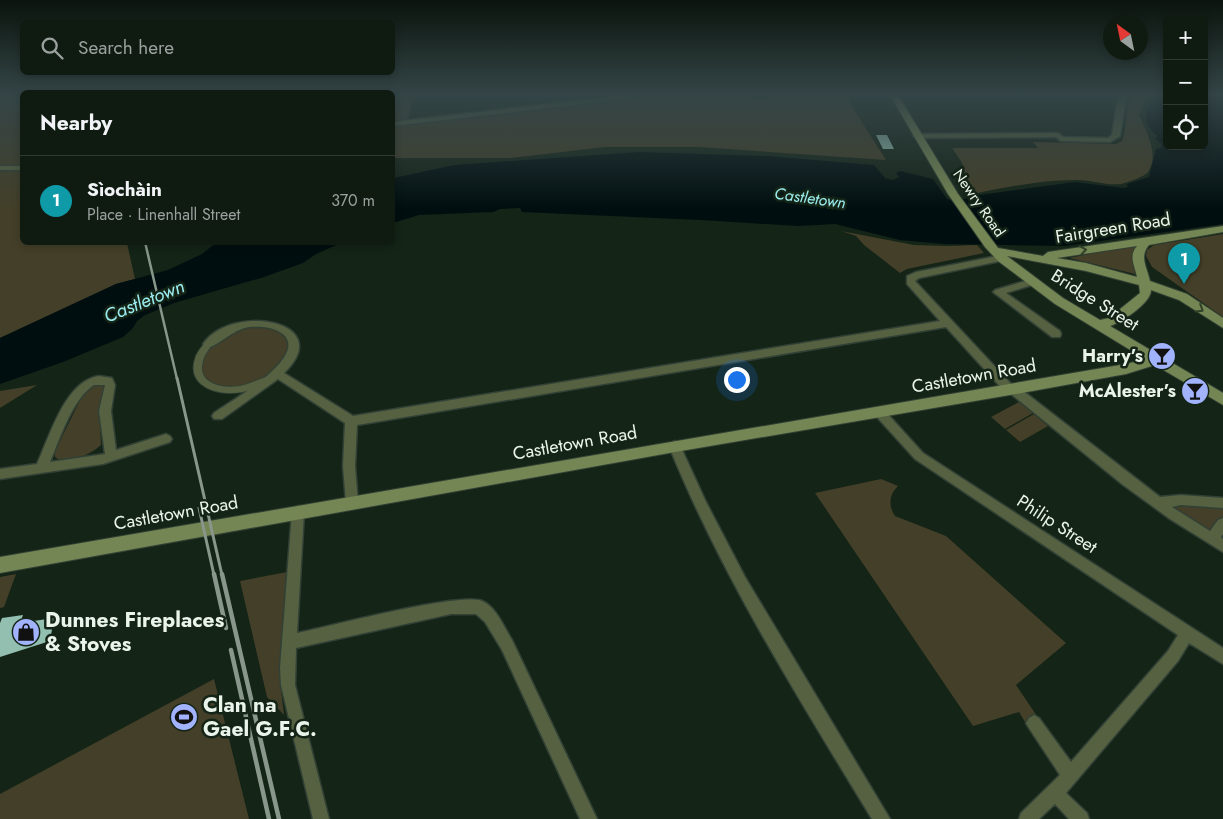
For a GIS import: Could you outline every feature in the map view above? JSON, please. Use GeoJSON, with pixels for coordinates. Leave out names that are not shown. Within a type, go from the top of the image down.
{"type":"FeatureCollection","features":[{"type":"Feature","properties":{"kind":"main road","name":"Newry Road"},"geometry":{"type":"LineString","coordinates":[[915,133],[953,194],[995,251],[1086,267],[1144,283]]}},
{"type":"Feature","properties":{"kind":"main road","name":"Fairgreen Road"},"geometry":{"type":"LineString","coordinates":[[1017,270],[1016,262],[1035,258],[1223,229]]}},
{"type":"Feature","properties":{"kind":"main road"},"geometry":{"type":"LineString","coordinates":[[1098,325],[1113,321],[1141,301],[1146,293],[1141,266],[1137,258],[1138,251],[1145,243],[1157,239]]}},
{"type":"Feature","properties":{"kind":"main road","name":"Bridge Street"},"geometry":{"type":"LineString","coordinates":[[995,251],[1032,282],[1059,301],[1223,400]]}},
{"type":"Feature","properties":{"kind":"main road"},"geometry":{"type":"LineString","coordinates":[[1141,266],[1223,324]]}},
{"type":"Feature","properties":{"kind":"main road"},"geometry":{"type":"LineString","coordinates":[[1144,283],[1183,297]]}},
{"type":"Feature","properties":{"kind":"main road","name":"Castletown Road"},"geometry":{"type":"LineString","coordinates":[[0,565],[675,446],[1012,390],[1126,369],[1156,360]]}},
{"type":"Feature","properties":{"kind":"street"},"geometry":{"type":"LineString","coordinates":[[917,136],[1058,135],[1061,139],[1101,140],[1114,139],[1116,133]]}},
{"type":"Feature","properties":{"kind":"street"},"geometry":{"type":"LineString","coordinates":[[0,168],[20,168]]}},
{"type":"Feature","properties":{"kind":"street"},"geometry":{"type":"LineString","coordinates":[[995,251],[910,278],[910,282],[1012,390],[1112,468],[1158,503],[1218,542],[1223,524]]}},
{"type":"Feature","properties":{"kind":"street"},"geometry":{"type":"LineString","coordinates":[[1032,282],[998,292],[1056,334]]}},
{"type":"Feature","properties":{"kind":"street"},"geometry":{"type":"LineString","coordinates":[[218,416],[275,375],[289,360],[293,342],[288,333],[277,326],[261,323],[239,327],[223,334],[208,344],[199,356],[197,363],[198,375],[206,384],[217,388],[233,390],[250,387],[275,375]]}},
{"type":"Feature","properties":{"kind":"street"},"geometry":{"type":"LineString","coordinates":[[275,375],[351,421],[947,323]]}},
{"type":"Feature","properties":{"kind":"street"},"geometry":{"type":"LineString","coordinates":[[41,469],[73,401],[87,384],[98,380],[108,381],[110,386],[106,411],[110,457]]}},
{"type":"Feature","properties":{"kind":"street","name":"Philip Street"},"geometry":{"type":"LineString","coordinates":[[880,412],[919,456],[1223,657]]}},
{"type":"Feature","properties":{"kind":"street"},"geometry":{"type":"LineString","coordinates":[[351,421],[348,466],[352,503]]}},
{"type":"Feature","properties":{"kind":"street"},"geometry":{"type":"LineString","coordinates":[[0,474],[110,457],[166,439]]}},
{"type":"Feature","properties":{"kind":"street"},"geometry":{"type":"LineString","coordinates":[[675,446],[712,530],[788,666],[882,819]]}},
{"type":"Feature","properties":{"kind":"street"},"geometry":{"type":"LineString","coordinates":[[1158,503],[1181,500],[1205,500],[1223,503]]}},
{"type":"Feature","properties":{"kind":"street"},"geometry":{"type":"LineString","coordinates":[[298,512],[287,668],[290,694],[321,819]]}},
{"type":"Feature","properties":{"kind":"street"},"geometry":{"type":"LineString","coordinates":[[289,642],[451,607],[479,607],[490,617],[507,645],[590,819]]}},
{"type":"Feature","properties":{"kind":"street"},"geometry":{"type":"LineString","coordinates":[[1028,819],[1055,793],[1173,656],[1187,633]]}},
{"type":"Feature","properties":{"kind":"street"},"geometry":{"type":"LineString","coordinates":[[1034,723],[1070,776]]}},
{"type":"Feature","properties":{"kind":"street"},"geometry":{"type":"LineString","coordinates":[[1055,793],[1081,819]]}},
{"type":"Feature","properties":{"kind":"shaded area"},"geometry":{"type":"Polygon","coordinates":[[[0,133],[20,133],[20,165],[0,165],[0,133]]]}},
{"type":"Feature","properties":{"kind":"shaded area"},"geometry":{"type":"Polygon","coordinates":[[[395,133],[869,133],[886,160],[699,147],[605,147],[511,158],[395,158],[395,133]]]}},
{"type":"Feature","properties":{"kind":"shaded area"},"geometry":{"type":"Polygon","coordinates":[[[1124,133],[1147,133],[1151,143],[1153,158],[1148,172],[1131,181],[1121,184],[1109,184],[1081,180],[1062,180],[1024,184],[973,194],[962,193],[965,178],[963,164],[952,148],[1038,148],[1033,142],[1116,144],[1122,141],[1124,133]]]}},
{"type":"Feature","properties":{"kind":"shaded area"},"geometry":{"type":"Polygon","coordinates":[[[0,170],[20,171],[20,245],[127,245],[135,279],[116,284],[0,338],[0,170]]]}},
{"type":"Feature","properties":{"kind":"shaded area"},"geometry":{"type":"Polygon","coordinates":[[[841,231],[914,245],[977,245],[984,253],[907,269],[900,273],[864,245],[856,236],[841,231]]]}},
{"type":"Feature","properties":{"kind":"shaded area"},"geometry":{"type":"Polygon","coordinates":[[[1223,234],[1223,317],[1152,267],[1146,256],[1147,250],[1154,245],[1223,234]]]}},
{"type":"Feature","properties":{"kind":"shaded area"},"geometry":{"type":"Polygon","coordinates":[[[1138,244],[1133,255],[1139,275],[1069,258],[1138,244]]]}},
{"type":"Feature","properties":{"kind":"shaded area"},"geometry":{"type":"Polygon","coordinates":[[[249,326],[268,326],[286,334],[291,348],[277,370],[259,381],[234,388],[218,386],[204,379],[200,363],[206,350],[227,335],[249,326]]]}},
{"type":"Feature","properties":{"kind":"shaded area"},"geometry":{"type":"Polygon","coordinates":[[[101,383],[106,388],[100,426],[101,445],[92,452],[82,456],[61,461],[55,457],[55,451],[84,392],[89,386],[101,383]]]}},
{"type":"Feature","properties":{"kind":"shaded area"},"geometry":{"type":"Polygon","coordinates":[[[37,385],[0,408],[0,391],[37,385]]]}},
{"type":"Feature","properties":{"kind":"shaded area"},"geometry":{"type":"Polygon","coordinates":[[[1019,402],[1033,413],[1005,429],[991,417],[1019,402]]]}},
{"type":"Feature","properties":{"kind":"shaded area"},"geometry":{"type":"Polygon","coordinates":[[[1034,414],[1048,426],[1020,442],[1006,430],[1034,414]]]}},
{"type":"Feature","properties":{"kind":"shaded area"},"geometry":{"type":"Polygon","coordinates":[[[881,479],[898,486],[891,500],[891,508],[895,516],[946,536],[1066,643],[1016,685],[1039,719],[1028,727],[1019,712],[973,726],[815,493],[881,479]]]}},
{"type":"Feature","properties":{"kind":"shaded area"},"geometry":{"type":"Polygon","coordinates":[[[1182,503],[1223,508],[1223,521],[1211,532],[1173,507],[1182,503]]]}},
{"type":"Feature","properties":{"kind":"shaded area"},"geometry":{"type":"Polygon","coordinates":[[[287,572],[280,681],[284,715],[267,697],[240,581],[287,572]]]}},
{"type":"Feature","properties":{"kind":"shaded area"},"geometry":{"type":"Polygon","coordinates":[[[16,574],[4,607],[0,608],[0,577],[16,574]]]}},
{"type":"Feature","properties":{"kind":"shaded area","name":"Clan na Gael G.F.C."},"geometry":{"type":"Polygon","coordinates":[[[214,679],[249,819],[0,819],[0,794],[214,679]]]}},
{"type":"Feature","properties":{"kind":"water","name":"Castletown"},"geometry":{"type":"Polygon","coordinates":[[[1154,133],[1163,133],[1163,150],[1208,150],[1208,133],[1223,133],[1223,224],[1064,246],[945,244],[900,240],[835,224],[798,226],[522,212],[520,208],[500,209],[493,212],[419,215],[395,222],[395,178],[454,165],[639,152],[767,156],[874,165],[885,178],[893,180],[899,177],[896,173],[900,171],[933,179],[947,199],[957,201],[979,195],[1075,182],[1128,187],[1127,184],[1149,177],[1156,149],[1161,148],[1162,144],[1155,139],[1157,136],[1154,133]]]}},
{"type":"Feature","properties":{"kind":"water","name":"Castletown"},"geometry":{"type":"Polygon","coordinates":[[[213,245],[336,245],[316,254],[303,263],[264,277],[174,303],[145,315],[123,337],[63,362],[0,384],[0,338],[116,284],[168,270],[202,254],[213,245]]]}},
{"type":"Feature","properties":{"kind":"building"},"geometry":{"type":"Polygon","coordinates":[[[876,135],[887,135],[894,149],[883,149],[876,135]]]}},
{"type":"Feature","properties":{"kind":"building","name":"Dunnes Fireplaces & Stoves"},"geometry":{"type":"Polygon","coordinates":[[[23,615],[20,623],[54,618],[50,641],[0,657],[0,623],[2,618],[23,615]]]}},
{"type":"Feature","properties":{"kind":"railway"},"geometry":{"type":"LineString","coordinates":[[146,245],[177,379]]}},
{"type":"Feature","properties":{"kind":"railway"},"geometry":{"type":"LineString","coordinates":[[177,378],[222,575]]}},
{"type":"Feature","properties":{"kind":"railway"},"geometry":{"type":"LineString","coordinates":[[199,508],[214,575]]}},
{"type":"Feature","properties":{"kind":"railway"},"geometry":{"type":"LineString","coordinates":[[214,574],[226,628]]}},
{"type":"Feature","properties":{"kind":"railway"},"geometry":{"type":"LineString","coordinates":[[222,574],[279,819]]}},
{"type":"Feature","properties":{"kind":"railway"},"geometry":{"type":"LineString","coordinates":[[231,650],[269,819]]}},
{"type":"Feature","properties":{"kind":"place","name":"Sìochàin"},"geometry":{"type":"Point","coordinates":[1184,284]}},
{"type":"Feature","properties":{"kind":"place","name":"Harry’s"},"geometry":{"type":"Point","coordinates":[1162,356]}},
{"type":"Feature","properties":{"kind":"place","name":"McAlester’s"},"geometry":{"type":"Point","coordinates":[1195,391]}},
{"type":"Feature","properties":{"kind":"place","name":"Dunnes Fireplaces & Stoves"},"geometry":{"type":"Point","coordinates":[26,632]}},
{"type":"Feature","properties":{"kind":"place","name":"Clan na Gael G.F.C."},"geometry":{"type":"Point","coordinates":[184,717]}}]}
